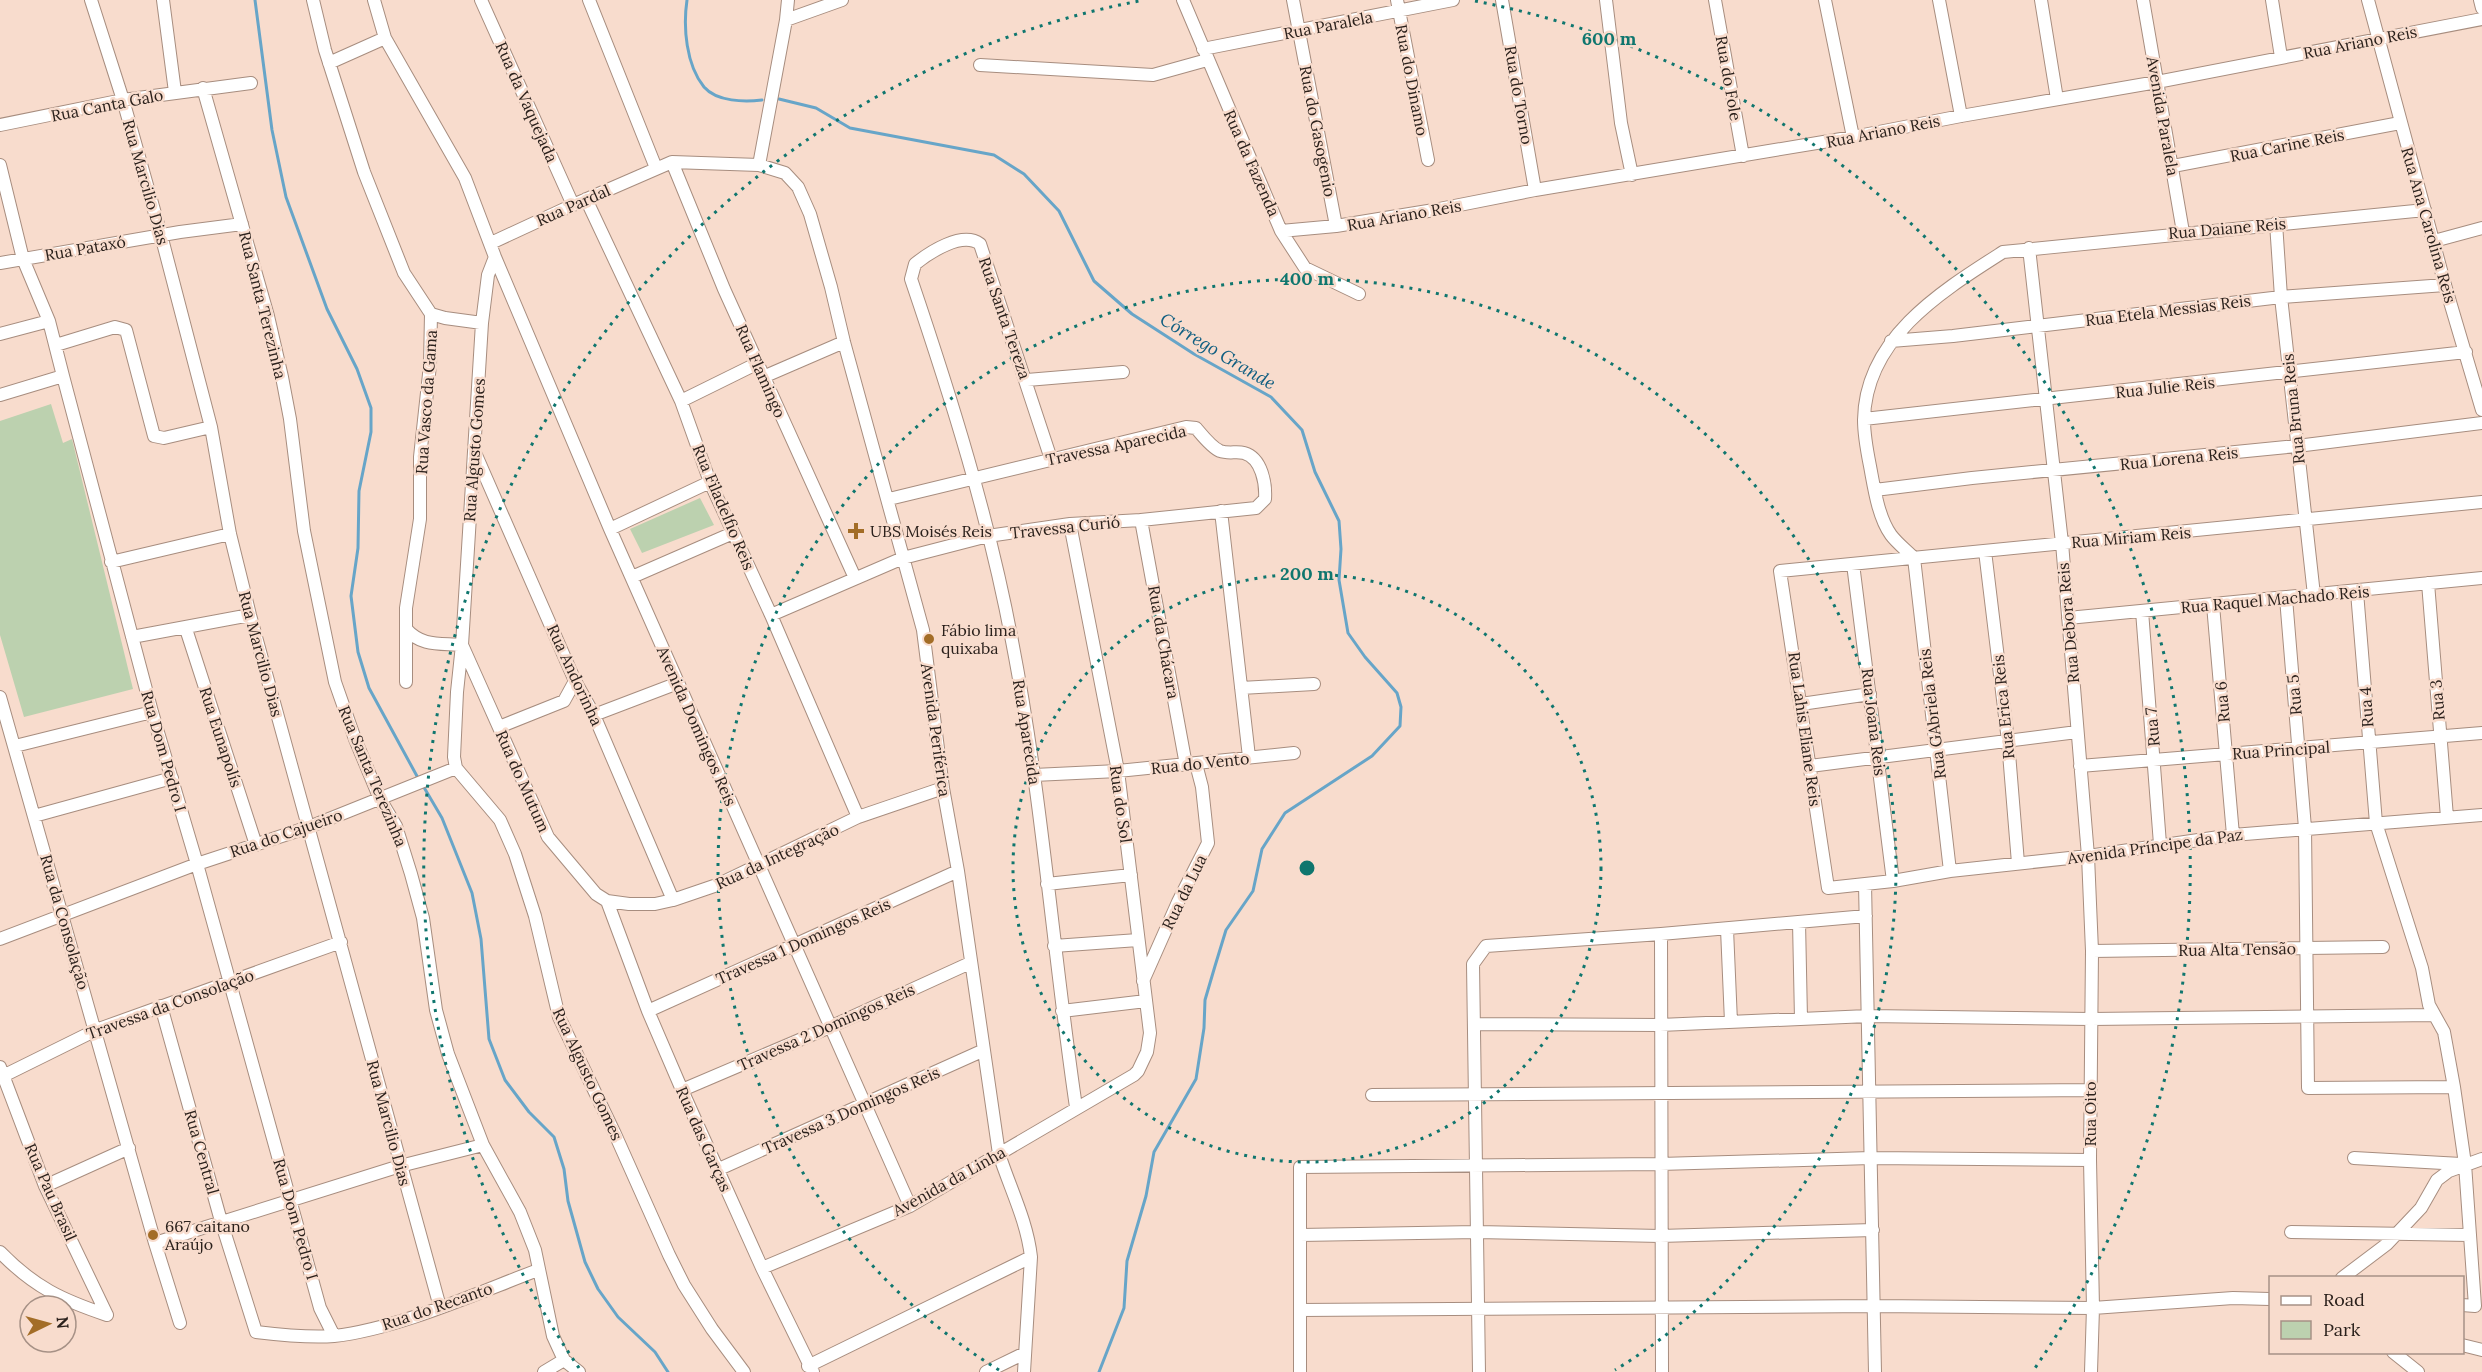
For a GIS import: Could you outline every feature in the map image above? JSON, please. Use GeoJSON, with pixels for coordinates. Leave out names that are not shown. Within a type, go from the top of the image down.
{"type":"FeatureCollection","features":[{"type":"Feature","properties":{"kind":"street","name":"Rua Marcilio Dias"},"geometry":{"type":"LineString","coordinates":[[91,0],[123,100],[161,235],[211,427],[230,534],[250,615],[440,1307]]}},
{"type":"Feature","properties":{"kind":"street"},"geometry":{"type":"LineString","coordinates":[[163,0],[175,92]]}},
{"type":"Feature","properties":{"kind":"street","name":"Rua Vasco da Gama"},"geometry":{"type":"LineString","coordinates":[[313,0],[329,63],[364,172],[404,273],[431,314],[431,356],[420,457],[420,519],[409,576],[406,682]]}},
{"type":"Feature","properties":{"kind":"street","name":"Avenida Domingos Reis"},"geometry":{"type":"LineString","coordinates":[[374,0],[385,38],[465,178],[495,257],[610,529],[910,1206]]}},
{"type":"Feature","properties":{"kind":"street","name":"Rua da Vaquejada"},"geometry":{"type":"LineString","coordinates":[[481,0],[573,205]]}},
{"type":"Feature","properties":{"kind":"street"},"geometry":{"type":"LineString","coordinates":[[589,0],[656,168]]}},
{"type":"Feature","properties":{"kind":"street"},"geometry":{"type":"LineString","coordinates":[[759,165],[788,0]]}},
{"type":"Feature","properties":{"kind":"street"},"geometry":{"type":"LineString","coordinates":[[786,20],[842,0]]}},
{"type":"Feature","properties":{"kind":"street","name":"Rua da Fazenda"},"geometry":{"type":"LineString","coordinates":[[1183,0],[1281,231],[1305,267],[1359,294]]}},
{"type":"Feature","properties":{"kind":"street","name":"Rua do Gasogenio"},"geometry":{"type":"LineString","coordinates":[[1293,0],[1336,226]]}},
{"type":"Feature","properties":{"kind":"street","name":"Rua Paralela"},"geometry":{"type":"LineString","coordinates":[[980,65],[1153,75],[1205,54],[1398,5],[1453,0]]}},
{"type":"Feature","properties":{"kind":"street","name":"Rua do Torno"},"geometry":{"type":"LineString","coordinates":[[1502,0],[1535,190]]}},
{"type":"Feature","properties":{"kind":"street"},"geometry":{"type":"LineString","coordinates":[[1606,0],[1621,123],[1632,175]]}},
{"type":"Feature","properties":{"kind":"street","name":"Rua do Fole"},"geometry":{"type":"LineString","coordinates":[[1715,0],[1743,156]]}},
{"type":"Feature","properties":{"kind":"street"},"geometry":{"type":"LineString","coordinates":[[1825,0],[1853,137]]}},
{"type":"Feature","properties":{"kind":"street"},"geometry":{"type":"LineString","coordinates":[[1938,0],[1961,116]]}},
{"type":"Feature","properties":{"kind":"street"},"geometry":{"type":"LineString","coordinates":[[2041,0],[2057,99]]}},
{"type":"Feature","properties":{"kind":"street","name":"Avenida Paralela"},"geometry":{"type":"LineString","coordinates":[[2143,0],[2183,232]]}},
{"type":"Feature","properties":{"kind":"street"},"geometry":{"type":"LineString","coordinates":[[2272,0],[2281,57]]}},
{"type":"Feature","properties":{"kind":"street","name":"Rua Ana Carolina Reis"},"geometry":{"type":"LineString","coordinates":[[2368,0],[2445,285],[2482,410]]}},
{"type":"Feature","properties":{"kind":"street"},"geometry":{"type":"LineString","coordinates":[[2480,0],[2482,8]]}},
{"type":"Feature","properties":{"kind":"street","name":"Rua do Dinamo"},"geometry":{"type":"LineString","coordinates":[[1398,5],[1428,160]]}},
{"type":"Feature","properties":{"kind":"street","name":"Rua Ariano Reis"},"geometry":{"type":"LineString","coordinates":[[1281,231],[1336,226],[1434,210],[1535,190],[1853,137],[2157,82],[2482,19]]}},
{"type":"Feature","properties":{"kind":"street"},"geometry":{"type":"LineString","coordinates":[[329,63],[385,38]]}},
{"type":"Feature","properties":{"kind":"street","name":"Rua Canta Galo"},"geometry":{"type":"LineString","coordinates":[[0,125],[123,100],[251,83]]}},
{"type":"Feature","properties":{"kind":"street","name":"Rua Santa Terezinha"},"geometry":{"type":"LineString","coordinates":[[203,88],[268,316],[282,377],[290,419],[304,531],[323,618],[328,654],[355,739],[380,799],[396,826],[411,874],[423,918],[436,1010],[463,1098],[483,1146],[520,1212],[535,1250],[553,1336],[564,1360],[579,1372]]}},
{"type":"Feature","properties":{"kind":"street","name":"Rua Carine Reis"},"geometry":{"type":"LineString","coordinates":[[2173,166],[2400,123]]}},
{"type":"Feature","properties":{"kind":"street","name":"Rua Pardal"},"geometry":{"type":"LineString","coordinates":[[491,243],[672,162]]}},
{"type":"Feature","properties":{"kind":"street","name":"Avenida Periférica"},"geometry":{"type":"LineString","coordinates":[[672,162],[759,165],[785,173],[798,188],[810,214],[923,630],[943,788],[958,872],[982,1051],[999,1154],[1014,1199],[1024,1220],[1031,1257],[1024,1372]]}},
{"type":"Feature","properties":{"kind":"street","name":"Rua Flamingo"},"geometry":{"type":"LineString","coordinates":[[672,162],[724,289],[855,578]]}},
{"type":"Feature","properties":{"kind":"street","name":"Rua Dom Pedro I"},"geometry":{"type":"LineString","coordinates":[[0,165],[23,259],[49,321],[56,345],[152,712],[197,864],[320,1308],[334,1336]]}},
{"type":"Feature","properties":{"kind":"street","name":"Rua Filadelfio Reis"},"geometry":{"type":"LineString","coordinates":[[586,199],[681,401],[710,482],[771,615],[858,817]]}},
{"type":"Feature","properties":{"kind":"street","name":"Rua Daiane Reis"},"geometry":{"type":"LineString","coordinates":[[1914,558],[1890,534],[1881,513],[1866,442],[1864,419],[1878,363],[1891,341],[1947,288],[2003,252],[2183,232],[2425,210]]}},
{"type":"Feature","properties":{"kind":"street","name":"Rua Pataxó"},"geometry":{"type":"LineString","coordinates":[[0,263],[161,235],[242,224]]}},
{"type":"Feature","properties":{"kind":"street","name":"Rua Bruna Reis"},"geometry":{"type":"LineString","coordinates":[[2276,224],[2281,297],[2314,595]]}},
{"type":"Feature","properties":{"kind":"street"},"geometry":{"type":"LineString","coordinates":[[2434,241],[2482,228]]}},
{"type":"Feature","properties":{"kind":"street","name":"Rua Santa Tereza"},"geometry":{"type":"LineString","coordinates":[[917,296],[911,279],[915,264],[929,253],[964,240],[974,239],[980,244],[1027,380],[1051,459]]}},
{"type":"Feature","properties":{"kind":"street","name":"Rua Debora Reis"},"geometry":{"type":"LineString","coordinates":[[2029,248],[2044,400],[2062,543],[2088,856]]}},
{"type":"Feature","properties":{"kind":"street","name":"Rua Algusto Gomes"},"geometry":{"type":"LineString","coordinates":[[462,645],[482,323],[488,275],[495,257]]}},
{"type":"Feature","properties":{"kind":"street","name":"Rua Etela Messias Reis"},"geometry":{"type":"LineString","coordinates":[[1891,341],[2281,297],[2445,285]]}},
{"type":"Feature","properties":{"kind":"street","name":"Rua Aparecida"},"geometry":{"type":"LineString","coordinates":[[917,296],[974,477],[1012,640],[1034,775],[1062,1011],[1076,1107]]}},
{"type":"Feature","properties":{"kind":"street"},"geometry":{"type":"LineString","coordinates":[[431,314],[482,323]]}},
{"type":"Feature","properties":{"kind":"street"},"geometry":{"type":"LineString","coordinates":[[0,334],[49,321]]}},
{"type":"Feature","properties":{"kind":"street"},"geometry":{"type":"LineString","coordinates":[[56,345],[115,327],[123,327],[126,330],[154,436],[164,438],[211,427]]}},
{"type":"Feature","properties":{"kind":"street"},"geometry":{"type":"LineString","coordinates":[[763,377],[844,342]]}},
{"type":"Feature","properties":{"kind":"street","name":"Rua Julie Reis"},"geometry":{"type":"LineString","coordinates":[[1864,419],[2466,352]]}},
{"type":"Feature","properties":{"kind":"street"},"geometry":{"type":"LineString","coordinates":[[681,401],[758,363]]}},
{"type":"Feature","properties":{"kind":"street"},"geometry":{"type":"LineString","coordinates":[[1027,380],[1122,372]]}},
{"type":"Feature","properties":{"kind":"street"},"geometry":{"type":"LineString","coordinates":[[0,395],[63,376]]}},
{"type":"Feature","properties":{"kind":"street","name":"Rua Lorena Reis"},"geometry":{"type":"LineString","coordinates":[[1875,490],[2297,446],[2482,423]]}},
{"type":"Feature","properties":{"kind":"street","name":"Travessa Aparecida"},"geometry":{"type":"LineString","coordinates":[[889,499],[1186,427],[1196,428],[1220,451],[1245,453],[1260,467],[1266,488],[1265,499],[1256,508],[1225,511]]}},
{"type":"Feature","properties":{"kind":"street","name":"Rua Andorinha"},"geometry":{"type":"LineString","coordinates":[[474,451],[575,681],[594,715],[673,900]]}},
{"type":"Feature","properties":{"kind":"street"},"geometry":{"type":"LineString","coordinates":[[610,529],[710,482]]}},
{"type":"Feature","properties":{"kind":"street","name":"Rua Miriam Reis"},"geometry":{"type":"LineString","coordinates":[[1780,571],[2482,502]]}},
{"type":"Feature","properties":{"kind":"street"},"geometry":{"type":"LineString","coordinates":[[1225,511],[1249,757]]}},
{"type":"Feature","properties":{"kind":"street","name":"Travessa Curió"},"geometry":{"type":"LineString","coordinates":[[771,615],[903,558],[988,536],[1070,524],[1141,520],[1225,511]]}},
{"type":"Feature","properties":{"kind":"street","name":"Rua da Chácara"},"geometry":{"type":"LineString","coordinates":[[1141,520],[1191,764]]}},
{"type":"Feature","properties":{"kind":"street","name":"Rua do Sol"},"geometry":{"type":"LineString","coordinates":[[1070,524],[1118,771],[1150,1033],[1147,1052],[1138,1071],[1127,1079]]}},
{"type":"Feature","properties":{"kind":"street"},"geometry":{"type":"LineString","coordinates":[[632,576],[733,533]]}},
{"type":"Feature","properties":{"kind":"street"},"geometry":{"type":"LineString","coordinates":[[111,562],[230,534]]}},
{"type":"Feature","properties":{"kind":"street","name":"Rua Erica Reis"},"geometry":{"type":"LineString","coordinates":[[1985,551],[2008,741],[2018,863]]}},
{"type":"Feature","properties":{"kind":"street","name":"Rua GAbriela Reis"},"geometry":{"type":"LineString","coordinates":[[1914,558],[1950,871]]}},
{"type":"Feature","properties":{"kind":"street","name":"Rua Joana Reis"},"geometry":{"type":"LineString","coordinates":[[1853,564],[1893,881]]}},
{"type":"Feature","properties":{"kind":"street","name":"Rua Lahis Eliane Reis"},"geometry":{"type":"LineString","coordinates":[[1780,571],[1828,888]]}},
{"type":"Feature","properties":{"kind":"street","name":"Rua Raquel Machado Reis"},"geometry":{"type":"LineString","coordinates":[[2068,618],[2357,592],[2482,578]]}},
{"type":"Feature","properties":{"kind":"street","name":"Rua 3"},"geometry":{"type":"LineString","coordinates":[[2428,584],[2447,817]]}},
{"type":"Feature","properties":{"kind":"street","name":"Rua 4"},"geometry":{"type":"LineString","coordinates":[[2357,592],[2376,823],[2422,968],[2429,1005],[2444,1032],[2454,1087],[2465,1164],[2475,1306],[2464,1305]]}},
{"type":"Feature","properties":{"kind":"street","name":"Rua 5"},"geometry":{"type":"LineString","coordinates":[[2286,598],[2305,828],[2308,1088],[2454,1087]]}},
{"type":"Feature","properties":{"kind":"street","name":"Rua 6"},"geometry":{"type":"LineString","coordinates":[[2213,605],[2233,835]]}},
{"type":"Feature","properties":{"kind":"street","name":"Rua 7"},"geometry":{"type":"LineString","coordinates":[[2142,611],[2160,844]]}},
{"type":"Feature","properties":{"kind":"street"},"geometry":{"type":"LineString","coordinates":[[132,637],[186,629],[250,615]]}},
{"type":"Feature","properties":{"kind":"street","name":"Rua Eunapolís"},"geometry":{"type":"LineString","coordinates":[[186,629],[256,845]]}},
{"type":"Feature","properties":{"kind":"street"},"geometry":{"type":"LineString","coordinates":[[406,629],[419,641],[462,645],[457,692],[454,757],[456,768]]}},
{"type":"Feature","properties":{"kind":"street","name":"Rua do Mutum"},"geometry":{"type":"LineString","coordinates":[[462,645],[548,837],[596,894],[607,901]]}},
{"type":"Feature","properties":{"kind":"street"},"geometry":{"type":"LineString","coordinates":[[499,727],[564,701],[575,681]]}},
{"type":"Feature","properties":{"kind":"street"},"geometry":{"type":"LineString","coordinates":[[594,715],[678,683]]}},
{"type":"Feature","properties":{"kind":"street"},"geometry":{"type":"LineString","coordinates":[[1241,688],[1314,684]]}},
{"type":"Feature","properties":{"kind":"street"},"geometry":{"type":"LineString","coordinates":[[1801,704],[1870,694]]}},
{"type":"Feature","properties":{"kind":"street","name":"Rua da Consolação"},"geometry":{"type":"LineString","coordinates":[[0,697],[4,723],[15,746],[129,1148]]}},
{"type":"Feature","properties":{"kind":"street"},"geometry":{"type":"LineString","coordinates":[[15,746],[152,712]]}},
{"type":"Feature","properties":{"kind":"street"},"geometry":{"type":"LineString","coordinates":[[1810,766],[2077,732]]}},
{"type":"Feature","properties":{"kind":"street","name":"Rua Principal"},"geometry":{"type":"LineString","coordinates":[[2080,766],[2482,733]]}},
{"type":"Feature","properties":{"kind":"street","name":"Rua do Vento"},"geometry":{"type":"LineString","coordinates":[[1034,775],[1118,771],[1294,753]]}},
{"type":"Feature","properties":{"kind":"street","name":"Rua da Lua"},"geometry":{"type":"LineString","coordinates":[[1143,982],[1178,902],[1208,843],[1202,787],[1191,764]]}},
{"type":"Feature","properties":{"kind":"street","name":"Rua do Cajueiro"},"geometry":{"type":"LineString","coordinates":[[0,939],[197,864],[309,827],[456,768]]}},
{"type":"Feature","properties":{"kind":"street","name":"Rua Algusto Gomes"},"geometry":{"type":"LineString","coordinates":[[456,768],[500,820],[515,854],[535,916],[559,1017],[615,1134],[664,1246],[684,1285],[712,1329],[744,1372]]}},
{"type":"Feature","properties":{"kind":"street"},"geometry":{"type":"LineString","coordinates":[[34,816],[171,778]]}},
{"type":"Feature","properties":{"kind":"street","name":"Rua da Integração"},"geometry":{"type":"LineString","coordinates":[[607,901],[655,904],[673,900],[717,885],[858,817],[943,788]]}},
{"type":"Feature","properties":{"kind":"street","name":"Avenida Príncipe da Paz"},"geometry":{"type":"LineString","coordinates":[[1828,888],[1893,881],[1950,871],[2088,856],[2233,835],[2482,815]]}},
{"type":"Feature","properties":{"kind":"street","name":"Rua Oito"},"geometry":{"type":"LineString","coordinates":[[2088,856],[2092,951],[2090,1160],[2093,1308],[2091,1372]]}},
{"type":"Feature","properties":{"kind":"street","name":"Travessa 1 Domingos Reis"},"geometry":{"type":"LineString","coordinates":[[648,1011],[958,872]]}},
{"type":"Feature","properties":{"kind":"street"},"geometry":{"type":"LineString","coordinates":[[1047,884],[1131,875]]}},
{"type":"Feature","properties":{"kind":"street"},"geometry":{"type":"LineString","coordinates":[[1865,884],[1875,1372]]}},
{"type":"Feature","properties":{"kind":"street","name":"Rua das Garças"},"geometry":{"type":"LineString","coordinates":[[607,901],[648,1011],[682,1090],[810,1369]]}},
{"type":"Feature","properties":{"kind":"street"},"geometry":{"type":"LineString","coordinates":[[1479,1372],[1473,964],[1486,946],[1727,929],[1866,916]]}},
{"type":"Feature","properties":{"kind":"street"},"geometry":{"type":"LineString","coordinates":[[1799,922],[1801,1019]]}},
{"type":"Feature","properties":{"kind":"street"},"geometry":{"type":"LineString","coordinates":[[1727,929],[1731,1022]]}},
{"type":"Feature","properties":{"kind":"street"},"geometry":{"type":"LineString","coordinates":[[1660,934],[1662,1372]]}},
{"type":"Feature","properties":{"kind":"street"},"geometry":{"type":"LineString","coordinates":[[1054,946],[1138,940]]}},
{"type":"Feature","properties":{"kind":"street","name":"Travessa da Consolação"},"geometry":{"type":"LineString","coordinates":[[2,1071],[96,1030],[341,942]]}},
{"type":"Feature","properties":{"kind":"street","name":"Rua Alta Tensão"},"geometry":{"type":"LineString","coordinates":[[2092,951],[2383,947]]}},
{"type":"Feature","properties":{"kind":"street","name":"Travessa 2 Domingos Reis"},"geometry":{"type":"LineString","coordinates":[[682,1090],[830,1027],[970,963]]}},
{"type":"Feature","properties":{"kind":"street"},"geometry":{"type":"LineString","coordinates":[[1062,1011],[1146,1001]]}},
{"type":"Feature","properties":{"kind":"street","name":"Rua Central"},"geometry":{"type":"LineString","coordinates":[[161,1006],[256,1332]]}},
{"type":"Feature","properties":{"kind":"street"},"geometry":{"type":"LineString","coordinates":[[1474,1024],[1660,1025],[1868,1016],[2091,1019],[2434,1015]]}},
{"type":"Feature","properties":{"kind":"street","name":"Travessa 3 Domingos Reis"},"geometry":{"type":"LineString","coordinates":[[718,1169],[982,1051]]}},
{"type":"Feature","properties":{"kind":"street","name":"Rua Pau Brasil"},"geometry":{"type":"LineString","coordinates":[[0,1252],[30,1281],[59,1297],[107,1315],[45,1186],[2,1071]]}},
{"type":"Feature","properties":{"kind":"street","name":"Avenida da Linha"},"geometry":{"type":"LineString","coordinates":[[762,1268],[910,1206],[1127,1079]]}},
{"type":"Feature","properties":{"kind":"street"},"geometry":{"type":"LineString","coordinates":[[1372,1095],[2090,1090]]}},
{"type":"Feature","properties":{"kind":"street"},"geometry":{"type":"LineString","coordinates":[[155,1243],[400,1166],[483,1146]]}},
{"type":"Feature","properties":{"kind":"street"},"geometry":{"type":"LineString","coordinates":[[45,1186],[129,1148],[180,1323]]}},
{"type":"Feature","properties":{"kind":"street"},"geometry":{"type":"LineString","coordinates":[[1300,1372],[1300,1167],[1660,1164],[1871,1158],[2090,1160]]}},
{"type":"Feature","properties":{"kind":"street"},"geometry":{"type":"LineString","coordinates":[[2354,1158],[2465,1164]]}},
{"type":"Feature","properties":{"kind":"street"},"geometry":{"type":"LineString","coordinates":[[2345,1276],[2387,1244],[2421,1208],[2437,1180],[2449,1171],[2482,1159]]}},
{"type":"Feature","properties":{"kind":"street"},"geometry":{"type":"LineString","coordinates":[[1300,1234],[1477,1232],[1660,1236],[1873,1230]]}},
{"type":"Feature","properties":{"kind":"street"},"geometry":{"type":"LineString","coordinates":[[2291,1232],[2470,1235]]}},
{"type":"Feature","properties":{"kind":"street"},"geometry":{"type":"LineString","coordinates":[[810,1369],[1031,1257]]}},
{"type":"Feature","properties":{"kind":"street","name":"Rua do Recanto"},"geometry":{"type":"LineString","coordinates":[[256,1332],[317,1337],[361,1332],[440,1307],[538,1270]]}},
{"type":"Feature","properties":{"kind":"street"},"geometry":{"type":"LineString","coordinates":[[1300,1310],[1875,1306],[2093,1308],[2233,1298],[2269,1299]]}},
{"type":"Feature","properties":{"kind":"street"},"geometry":{"type":"LineString","coordinates":[[2464,1345],[2482,1350]]}},
{"type":"Feature","properties":{"kind":"street"},"geometry":{"type":"LineString","coordinates":[[986,1372],[1025,1353]]}},
{"type":"Feature","properties":{"kind":"street"},"geometry":{"type":"LineString","coordinates":[[2394,1354],[2418,1372]]}},
{"type":"Feature","properties":{"kind":"street"},"geometry":{"type":"LineString","coordinates":[[544,1372],[564,1360]]}},
{"type":"Feature","properties":{"kind":"green space"},"geometry":{"type":"Polygon","coordinates":[[[51,404],[63,443],[72,439],[133,689],[24,717],[0,635],[0,421],[51,404]]]}},
{"type":"Feature","properties":{"kind":"green space"},"geometry":{"type":"Polygon","coordinates":[[[700,498],[714,525],[642,553],[630,529],[700,498]]]}},
{"type":"Feature","properties":{"kind":"waterway"},"geometry":{"type":"LineString","coordinates":[[255,0],[272,130],[286,197],[327,309],[357,369],[371,408],[371,432],[359,491],[358,548],[351,596],[358,652],[369,688],[418,778]]}},
{"type":"Feature","properties":{"kind":"waterway","name":"Córrego Grande"},"geometry":{"type":"LineString","coordinates":[[687,0],[685,22],[687,45],[693,68],[704,87],[716,96],[724,98],[740,101],[762,100]]}},
{"type":"Feature","properties":{"kind":"waterway","name":"Córrego Grande"},"geometry":{"type":"LineString","coordinates":[[779,99],[816,108],[850,128],[994,155],[1024,174],[1059,211],[1094,281],[1132,314],[1194,354],[1271,397],[1302,430],[1315,472],[1339,521],[1341,549],[1339,580],[1348,633],[1365,657],[1397,693],[1401,707],[1400,726],[1372,756],[1285,813],[1262,849],[1253,891],[1226,930],[1205,1000],[1204,1028],[1196,1079],[1154,1152],[1146,1196],[1127,1261],[1124,1308],[1099,1372]]}},
{"type":"Feature","properties":{"kind":"waterway"},"geometry":{"type":"LineString","coordinates":[[422,784],[442,818],[472,893],[481,939],[489,1039],[505,1080],[529,1112],[554,1137],[564,1169],[568,1201],[585,1262],[598,1289],[618,1317],[655,1352],[668,1372]]}},
{"type":"Feature","properties":{"kind":"place","name":"UBS Moisés Reis"},"geometry":{"type":"Point","coordinates":[856,531]}},
{"type":"Feature","properties":{"kind":"place","name":"Fábio lima quixaba"},"geometry":{"type":"Point","coordinates":[929,639]}},
{"type":"Feature","properties":{"kind":"place","name":"667 caitano Araújo"},"geometry":{"type":"Point","coordinates":[153,1235]}}]}
